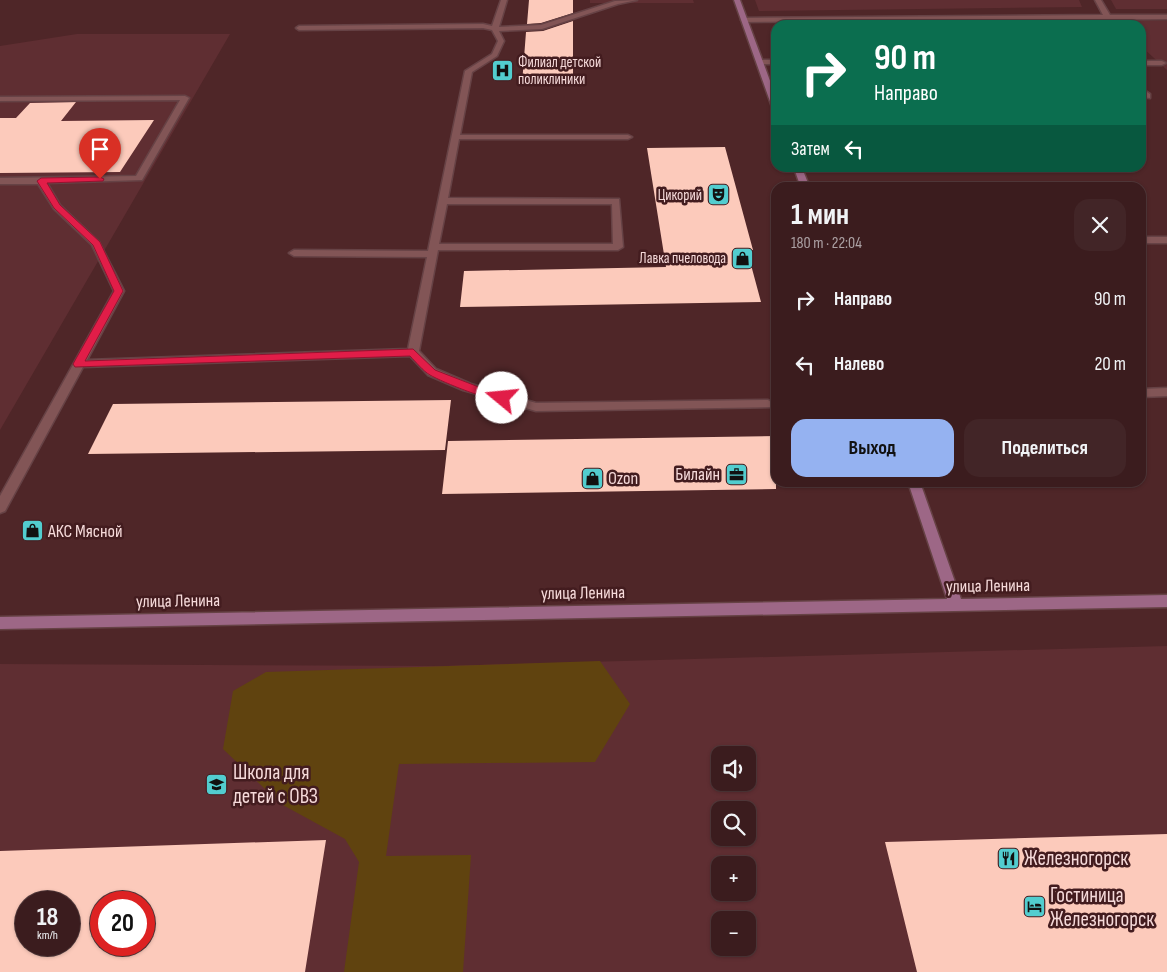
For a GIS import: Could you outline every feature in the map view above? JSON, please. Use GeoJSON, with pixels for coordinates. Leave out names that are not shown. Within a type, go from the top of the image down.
{"type":"FeatureCollection","features":[{"type":"Feature","properties":{"kind":"main road"},"geometry":{"type":"LineString","coordinates":[[736,0],[771,93]]}},
{"type":"Feature","properties":{"kind":"main road"},"geometry":{"type":"LineString","coordinates":[[916,487],[956,605]]}},
{"type":"Feature","properties":{"kind":"main road","name":"улица Ленина"},"geometry":{"type":"LineString","coordinates":[[0,623],[1167,601]]}},
{"type":"Feature","properties":{"kind":"street"},"geometry":{"type":"LineString","coordinates":[[413,352],[468,71],[495,55],[501,41],[495,29],[504,0]]}},
{"type":"Feature","properties":{"kind":"street"},"geometry":{"type":"LineString","coordinates":[[299,28],[483,26],[495,29],[542,27],[617,2],[634,0]]}},
{"type":"Feature","properties":{"kind":"street"},"geometry":{"type":"LineString","coordinates":[[1098,0],[1108,18]]}},
{"type":"Feature","properties":{"kind":"street"},"geometry":{"type":"LineString","coordinates":[[1034,20],[1167,17]]}},
{"type":"Feature","properties":{"kind":"street"},"geometry":{"type":"LineString","coordinates":[[744,20],[771,20]]}},
{"type":"Feature","properties":{"kind":"street"},"geometry":{"type":"LineString","coordinates":[[760,62],[771,62]]}},
{"type":"Feature","properties":{"kind":"street"},"geometry":{"type":"LineString","coordinates":[[1146,63],[1162,63]]}},
{"type":"Feature","properties":{"kind":"street"},"geometry":{"type":"LineString","coordinates":[[0,99],[185,98],[139,178],[0,181]]}},
{"type":"Feature","properties":{"kind":"street"},"geometry":{"type":"LineString","coordinates":[[456,137],[628,137]]}},
{"type":"Feature","properties":{"kind":"street"},"geometry":{"type":"LineString","coordinates":[[0,508],[119,291],[96,244],[57,207],[41,181]]}},
{"type":"Feature","properties":{"kind":"street"},"geometry":{"type":"LineString","coordinates":[[294,254],[618,247],[616,201],[443,201]]}},
{"type":"Feature","properties":{"kind":"street"},"geometry":{"type":"LineString","coordinates":[[1146,240],[1167,240]]}},
{"type":"Feature","properties":{"kind":"street"},"geometry":{"type":"LineString","coordinates":[[78,364],[413,352],[432,372],[467,387],[536,407],[768,404]]}},
{"type":"Feature","properties":{"kind":"street"},"geometry":{"type":"LineString","coordinates":[[1146,393],[1167,392]]}},
{"type":"Feature","properties":{"kind":"shaded area"},"geometry":{"type":"Polygon","coordinates":[[[590,0],[693,0],[694,3],[590,3],[590,0]]]}},
{"type":"Feature","properties":{"kind":"shaded area"},"geometry":{"type":"Polygon","coordinates":[[[755,0],[1079,0],[1082,7],[759,11],[755,0]]]}},
{"type":"Feature","properties":{"kind":"shaded area"},"geometry":{"type":"Polygon","coordinates":[[[1111,0],[1167,0],[1167,9],[1116,9],[1111,0]]]}},
{"type":"Feature","properties":{"kind":"shaded area"},"geometry":{"type":"Polygon","coordinates":[[[1146,21],[1167,21],[1167,70],[1146,51],[1146,21]]]}},
{"type":"Feature","properties":{"kind":"shaded area"},"geometry":{"type":"Polygon","coordinates":[[[77,34],[230,34],[0,430],[0,46],[77,34]]]}},
{"type":"Feature","properties":{"kind":"shaded area"},"geometry":{"type":"Polygon","coordinates":[[[1167,646],[1167,972],[0,972],[0,664],[442,666],[1167,646]]]}},
{"type":"Feature","properties":{"kind":"shaded area"},"geometry":{"type":"Polygon","coordinates":[[[600,661],[630,704],[595,762],[399,764],[386,856],[471,855],[463,972],[344,972],[359,862],[345,839],[281,804],[223,749],[233,691],[266,672],[600,661]]]}},
{"type":"Feature","properties":{"kind":"building"},"geometry":{"type":"Polygon","coordinates":[[[529,0],[573,0],[573,13],[541,23],[527,24],[529,0]]]}},
{"type":"Feature","properties":{"kind":"building"},"geometry":{"type":"Polygon","coordinates":[[[573,21],[573,83],[522,84],[526,32],[543,31],[573,21]]]}},
{"type":"Feature","properties":{"kind":"building"},"geometry":{"type":"Polygon","coordinates":[[[76,102],[61,121],[154,120],[120,172],[0,173],[0,118],[16,118],[30,103],[76,102]]]}},
{"type":"Feature","properties":{"kind":"building"},"geometry":{"type":"Polygon","coordinates":[[[725,147],[753,250],[747,250],[761,302],[460,307],[464,271],[666,267],[647,148],[725,147]]]}},
{"type":"Feature","properties":{"kind":"building"},"geometry":{"type":"Polygon","coordinates":[[[451,400],[445,450],[88,454],[113,404],[451,400]]]}},
{"type":"Feature","properties":{"kind":"building"},"geometry":{"type":"Polygon","coordinates":[[[771,436],[771,487],[776,487],[776,489],[442,494],[448,441],[771,436]]]}},
{"type":"Feature","properties":{"kind":"building","name":"Гостиница Железногорск"},"geometry":{"type":"Polygon","coordinates":[[[1167,834],[1167,972],[917,972],[885,842],[1167,834]]]}},
{"type":"Feature","properties":{"kind":"building"},"geometry":{"type":"Polygon","coordinates":[[[326,840],[305,972],[0,972],[0,851],[326,840]]]}},
{"type":"Feature","properties":{"kind":"place","name":"Филиал детской поликлиники"},"geometry":{"type":"Point","coordinates":[502,71]}},
{"type":"Feature","properties":{"kind":"place","name":"Цикорий"},"geometry":{"type":"Point","coordinates":[718,195]}},
{"type":"Feature","properties":{"kind":"place","name":"Лавка пчеловода"},"geometry":{"type":"Point","coordinates":[742,258]}},
{"type":"Feature","properties":{"kind":"place","name":"Билайн"},"geometry":{"type":"Point","coordinates":[736,474]}},
{"type":"Feature","properties":{"kind":"place","name":"Ozon"},"geometry":{"type":"Point","coordinates":[592,478]}},
{"type":"Feature","properties":{"kind":"place","name":"АКС Мясной"},"geometry":{"type":"Point","coordinates":[32,531]}},
{"type":"Feature","properties":{"kind":"place","name":"Школа для детей с ОВЗ"},"geometry":{"type":"Point","coordinates":[217,784]}},
{"type":"Feature","properties":{"kind":"place","name":"Железногорск"},"geometry":{"type":"Point","coordinates":[1008,858]}},
{"type":"Feature","properties":{"kind":"place","name":"Гостиница Железногорск"},"geometry":{"type":"Point","coordinates":[1034,907]}},
{"type":"Feature","properties":{"kind":"route"},"geometry":{"type":"LineString","coordinates":[[100,179],[41,181],[57,207],[96,244],[119,291],[78,364],[413,352],[432,372],[467,387],[502,398]]}}]}
